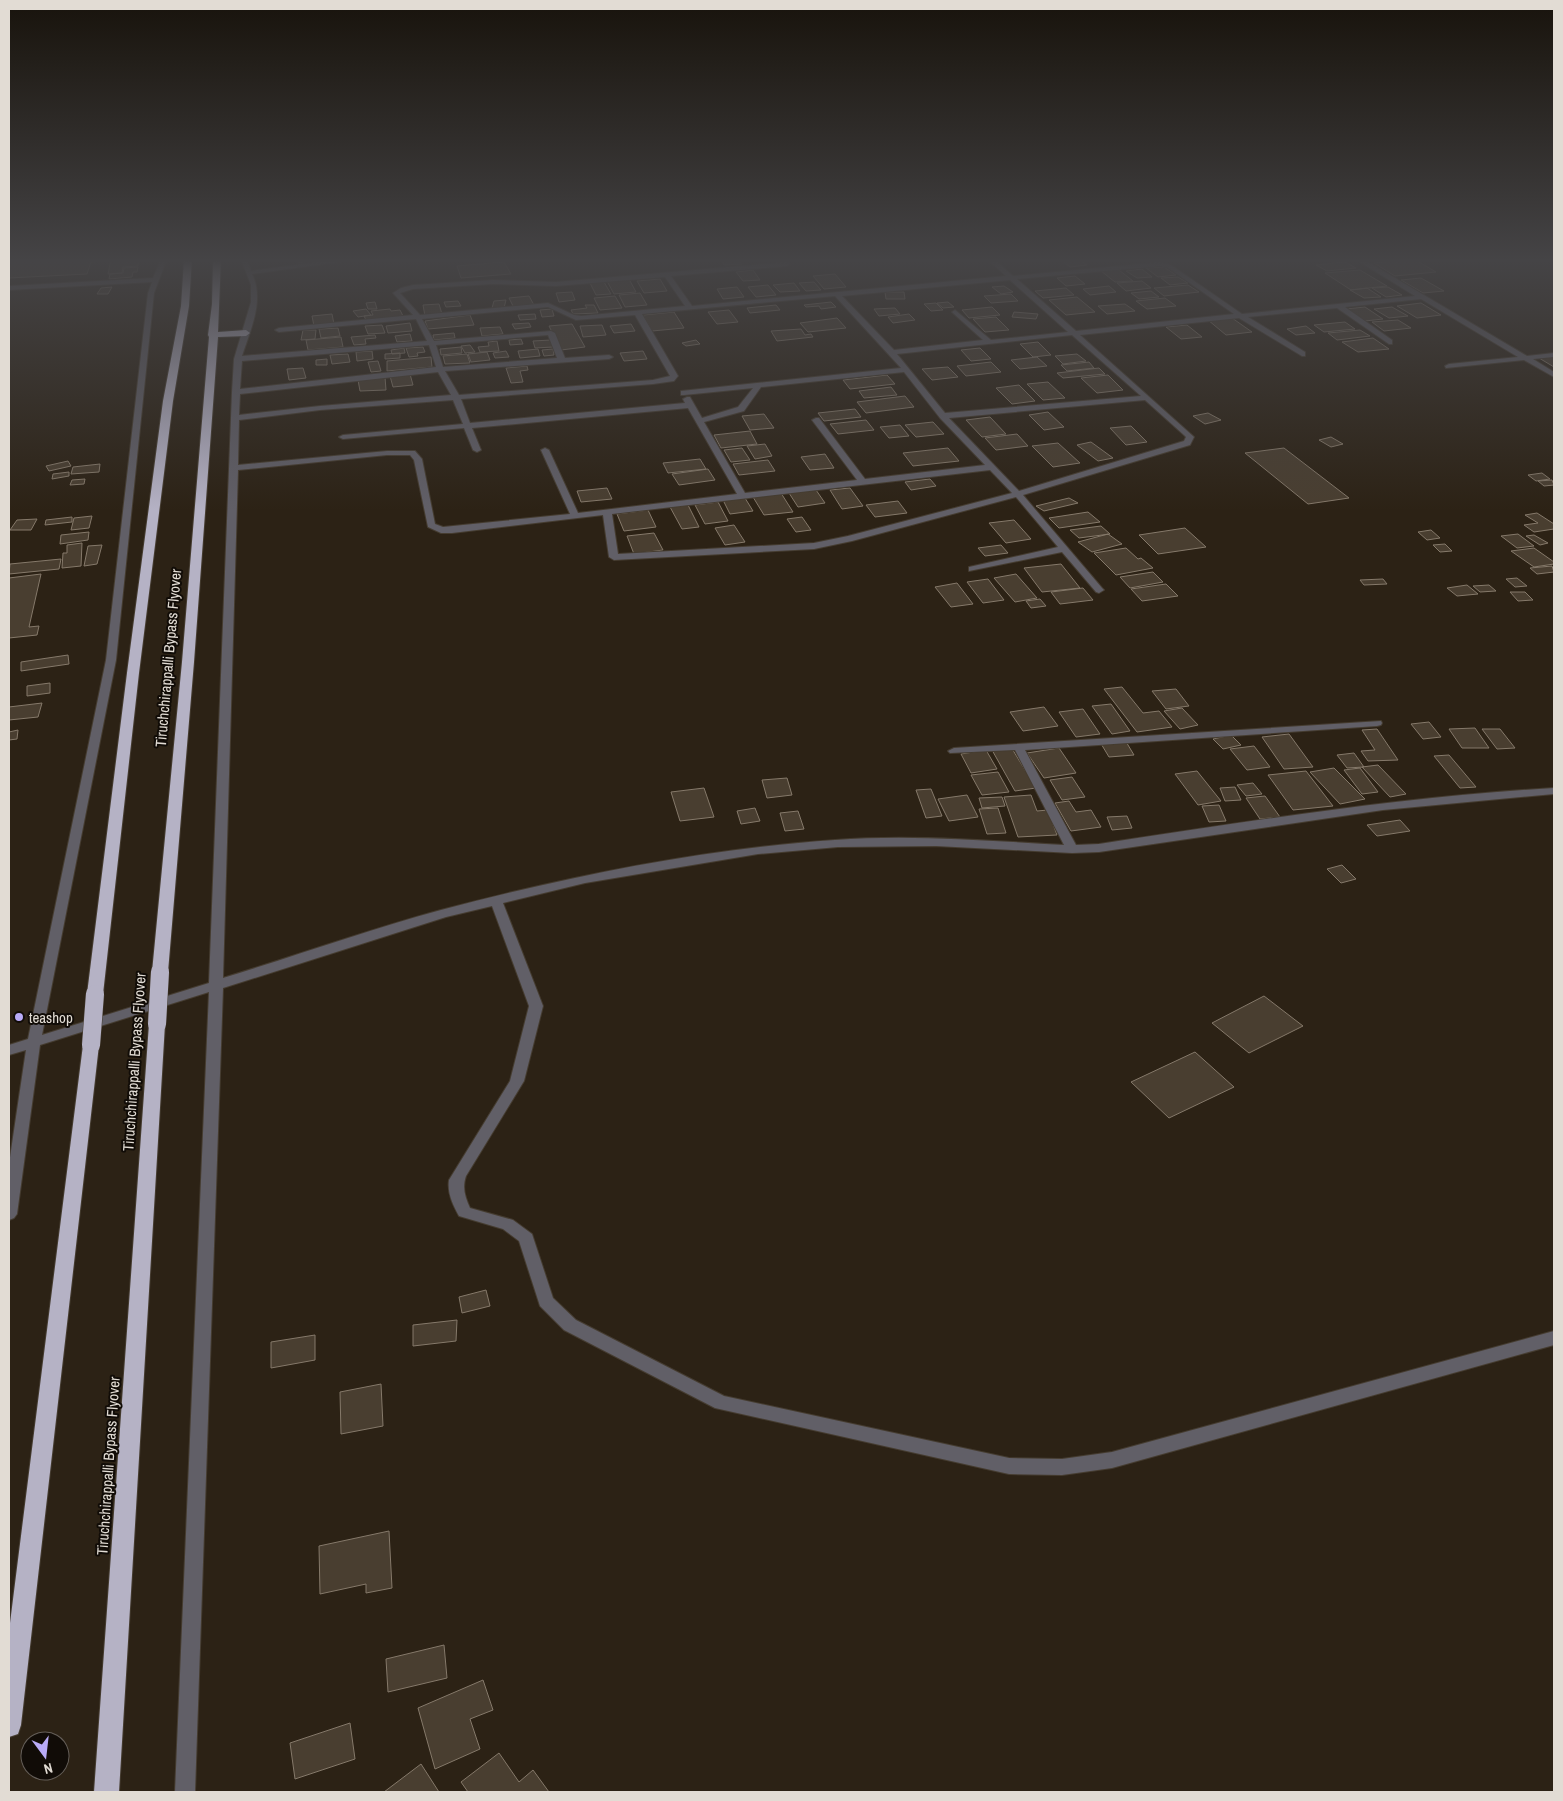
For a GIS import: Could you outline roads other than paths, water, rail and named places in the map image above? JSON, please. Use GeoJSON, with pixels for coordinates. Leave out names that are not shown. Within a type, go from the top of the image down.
{"type":"FeatureCollection","features":[{"type":"Feature","properties":{"kind":"highway","name":"Tiruchchirappalli Bypass Flyover"},"geometry":{"type":"LineString","coordinates":[[9,1726],[91,1045],[95,994],[133,673],[165,430],[179,343]]}},
{"type":"Feature","properties":{"kind":"highway","name":"Tiruchchirappalli Bypass Flyover"},"geometry":{"type":"LineString","coordinates":[[106,1792],[160,972],[188,662],[211,343]]}},
{"type":"Feature","properties":{"kind":"street"},"geometry":{"type":"LineString","coordinates":[[9,1214],[34,1042],[111,660],[145,343]]}},
{"type":"Feature","properties":{"kind":"street"},"geometry":{"type":"LineString","coordinates":[[185,1792],[216,985],[236,392],[238,360],[243,343]]}},
{"type":"Feature","properties":{"kind":"street"},"geometry":{"type":"LineString","coordinates":[[238,360],[431,343]]}},
{"type":"Feature","properties":{"kind":"street"},"geometry":{"type":"LineString","coordinates":[[432,343],[440,370],[456,397],[477,450]]}},
{"type":"Feature","properties":{"kind":"street"},"geometry":{"type":"LineString","coordinates":[[555,343],[562,361]]}},
{"type":"Feature","properties":{"kind":"street"},"geometry":{"type":"LineString","coordinates":[[655,343],[743,497]]}},
{"type":"Feature","properties":{"kind":"street"},"geometry":{"type":"LineString","coordinates":[[884,343],[943,416],[1018,494],[1062,549],[1099,590]]}},
{"type":"Feature","properties":{"kind":"street"},"geometry":{"type":"LineString","coordinates":[[892,352],[979,343]]}},
{"type":"Feature","properties":{"kind":"street"},"geometry":{"type":"LineString","coordinates":[[607,513],[614,557],[661,556],[814,546],[849,539],[1018,494],[1187,443],[1190,437],[1187,433],[1145,398],[1086,343]]}},
{"type":"Feature","properties":{"kind":"street"},"geometry":{"type":"LineString","coordinates":[[1284,343],[1302,354]]}},
{"type":"Feature","properties":{"kind":"street"},"geometry":{"type":"LineString","coordinates":[[1502,343],[1554,375]]}},
{"type":"Feature","properties":{"kind":"street"},"geometry":{"type":"LineString","coordinates":[[1449,366],[1554,355]]}},
{"type":"Feature","properties":{"kind":"street"},"geometry":{"type":"LineString","coordinates":[[236,392],[440,370],[609,357]]}},
{"type":"Feature","properties":{"kind":"street"},"geometry":{"type":"LineString","coordinates":[[684,393],[906,370]]}},
{"type":"Feature","properties":{"kind":"street"},"geometry":{"type":"LineString","coordinates":[[235,418],[320,408],[653,382],[671,379],[674,376]]}},
{"type":"Feature","properties":{"kind":"street"},"geometry":{"type":"LineString","coordinates":[[700,421],[741,409],[759,385]]}},
{"type":"Feature","properties":{"kind":"street"},"geometry":{"type":"LineString","coordinates":[[943,416],[1145,398]]}},
{"type":"Feature","properties":{"kind":"street"},"geometry":{"type":"LineString","coordinates":[[343,437],[691,405]]}},
{"type":"Feature","properties":{"kind":"street"},"geometry":{"type":"LineString","coordinates":[[816,420],[863,482]]}},
{"type":"Feature","properties":{"kind":"street"},"geometry":{"type":"LineString","coordinates":[[545,450],[576,516]]}},
{"type":"Feature","properties":{"kind":"street"},"geometry":{"type":"LineString","coordinates":[[234,468],[387,453],[412,453],[418,459],[431,525],[440,530],[452,530],[991,467]]}},
{"type":"Feature","properties":{"kind":"street"},"geometry":{"type":"LineString","coordinates":[[972,569],[1062,549]]}},
{"type":"Feature","properties":{"kind":"street"},"geometry":{"type":"LineString","coordinates":[[954,751],[1377,723]]}},
{"type":"Feature","properties":{"kind":"street"},"geometry":{"type":"LineString","coordinates":[[1018,746],[1072,849]]}},
{"type":"Feature","properties":{"kind":"street"},"geometry":{"type":"LineString","coordinates":[[9,1050],[442,914],[585,879],[758,850],[838,844],[936,842],[1072,849],[1099,848],[1390,805],[1500,794],[1554,791]]}},
{"type":"Feature","properties":{"kind":"street"},"geometry":{"type":"LineString","coordinates":[[496,901],[536,1006],[517,1081],[455,1184],[456,1194],[464,1212],[508,1224],[526,1238],[546,1301],[570,1325],[721,1403],[1009,1466],[1062,1467],[1112,1460],[1554,1338]]}},
{"type":"Feature","properties":{"kind":"place","name":"teashop"},"geometry":{"type":"Point","coordinates":[19,1017]}}]}
